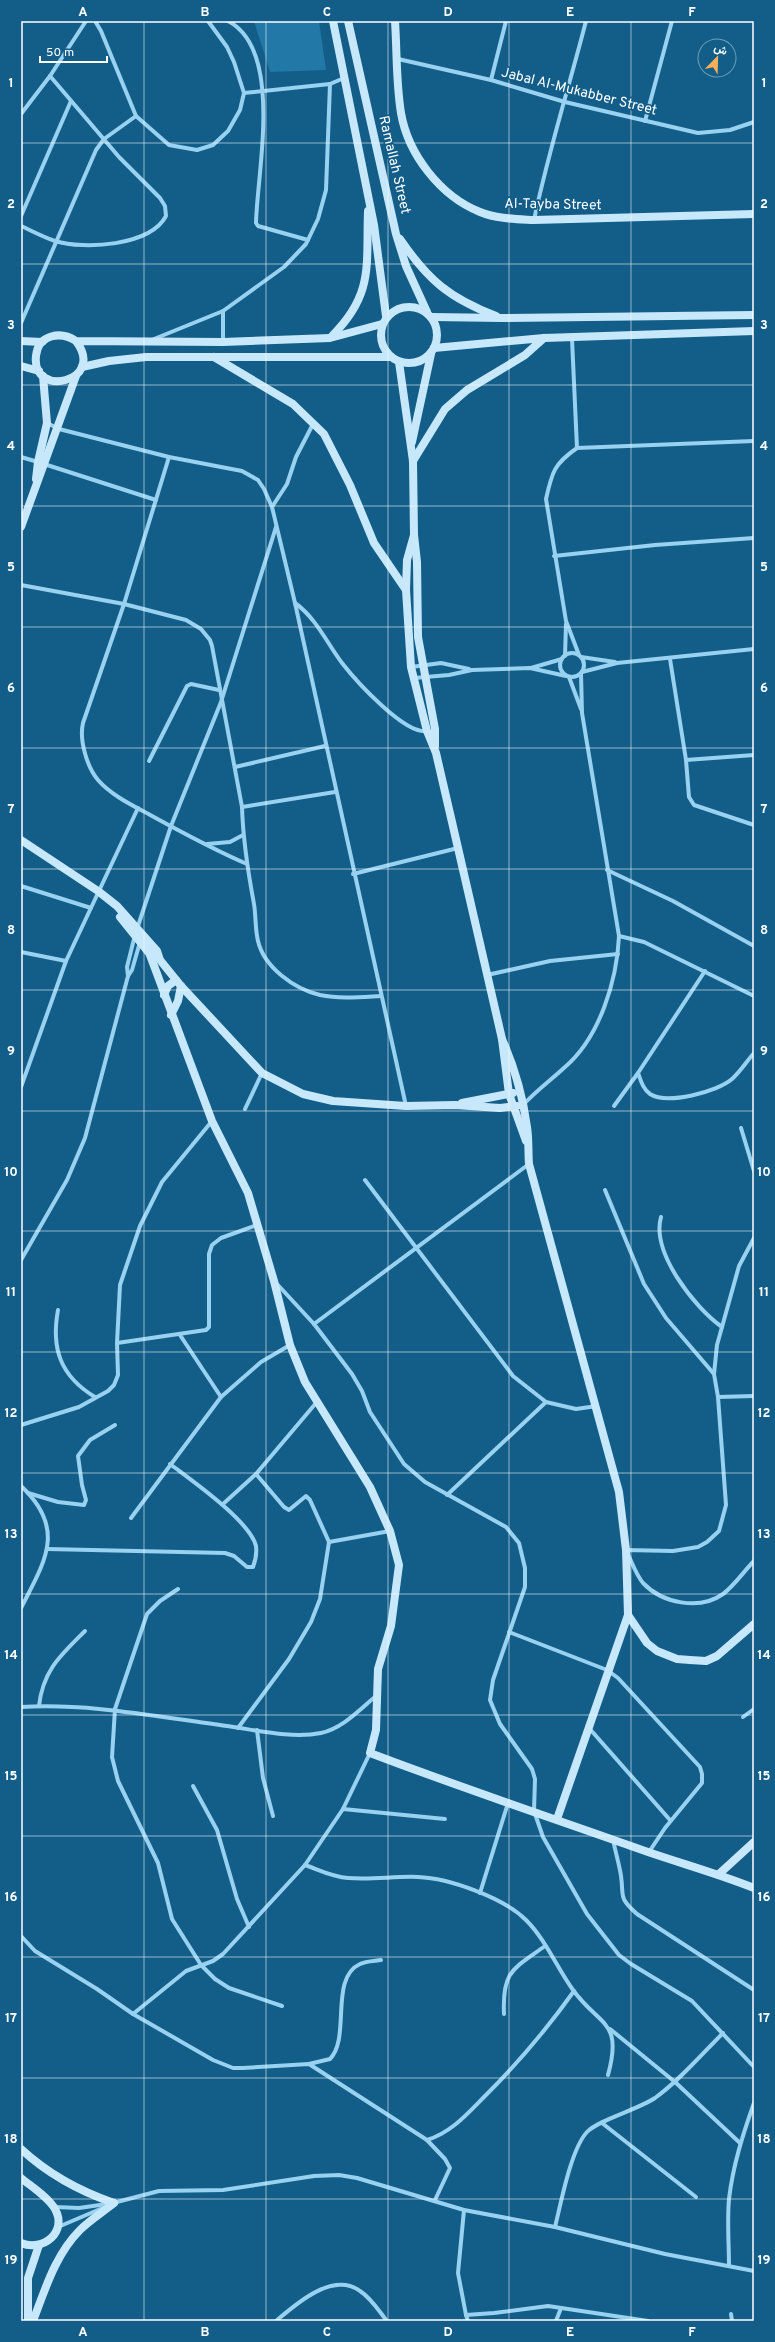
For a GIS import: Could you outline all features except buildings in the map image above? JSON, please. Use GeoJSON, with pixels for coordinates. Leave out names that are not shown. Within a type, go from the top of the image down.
{"type":"FeatureCollection","features":[{"type":"Feature","properties":{"kind":"street"},"geometry":{"type":"LineString","coordinates":[[21,114],[50,76],[86,21]]}},
{"type":"Feature","properties":{"kind":"street"},"geometry":{"type":"LineString","coordinates":[[95,21],[101,31],[136,116],[169,145],[186,149],[207,148],[218,142],[233,124],[240,110],[244,93],[234,62],[227,47],[208,21]]}},
{"type":"Feature","properties":{"kind":"street"},"geometry":{"type":"LineString","coordinates":[[228,21],[240,29],[247,39],[264,90],[263,147],[256,223],[258,226],[308,240]]}},
{"type":"Feature","properties":{"kind":"street"},"geometry":{"type":"LineString","coordinates":[[333,21],[369,196],[386,316]]}},
{"type":"Feature","properties":{"kind":"street","name":"Ramallah Street"},"geometry":{"type":"LineString","coordinates":[[348,21],[396,234],[406,266],[429,314]]}},
{"type":"Feature","properties":{"kind":"street","name":"Al-Tayba Street"},"geometry":{"type":"LineString","coordinates":[[395,21],[401,114],[419,161],[457,199],[480,212],[509,219],[534,220],[754,214]]}},
{"type":"Feature","properties":{"kind":"street"},"geometry":{"type":"LineString","coordinates":[[491,80],[506,21]]}},
{"type":"Feature","properties":{"kind":"street"},"geometry":{"type":"LineString","coordinates":[[534,220],[545,165],[565,102],[586,21]]}},
{"type":"Feature","properties":{"kind":"street"},"geometry":{"type":"LineString","coordinates":[[645,121],[672,21]]}},
{"type":"Feature","properties":{"kind":"street","name":"Jabal Al-Mukabber Street"},"geometry":{"type":"LineString","coordinates":[[398,59],[491,80],[565,102],[698,133],[730,130],[754,122]]}},
{"type":"Feature","properties":{"kind":"street"},"geometry":{"type":"LineString","coordinates":[[21,226],[55,241],[108,245],[154,230],[166,216],[165,206],[160,198],[104,139],[50,76]]}},
{"type":"Feature","properties":{"kind":"street"},"geometry":{"type":"LineString","coordinates":[[244,93],[330,84],[344,78]]}},
{"type":"Feature","properties":{"kind":"street"},"geometry":{"type":"LineString","coordinates":[[149,341],[223,311],[284,267],[296,256],[308,240],[318,219],[326,190],[330,84]]}},
{"type":"Feature","properties":{"kind":"street"},"geometry":{"type":"LineString","coordinates":[[21,216],[71,101]]}},
{"type":"Feature","properties":{"kind":"street"},"geometry":{"type":"LineString","coordinates":[[21,323],[55,241],[96,150],[104,139],[136,116]]}},
{"type":"Feature","properties":{"kind":"street"},"geometry":{"type":"LineString","coordinates":[[330,338],[350,316],[363,292],[366,278],[369,196]]}},
{"type":"Feature","properties":{"kind":"street"},"geometry":{"type":"LineString","coordinates":[[396,234],[429,277],[450,294],[470,306],[502,318]]}},
{"type":"Feature","properties":{"kind":"street"},"geometry":{"type":"LineString","coordinates":[[390,357],[381,340],[382,324],[386,316],[393,311],[407,306],[429,314],[502,318],[754,315]]}},
{"type":"Feature","properties":{"kind":"street"},"geometry":{"type":"LineString","coordinates":[[223,311],[223,342]]}},
{"type":"Feature","properties":{"kind":"street"},"geometry":{"type":"LineString","coordinates":[[411,444],[437,332],[429,314]]}},
{"type":"Feature","properties":{"kind":"street"},"geometry":{"type":"LineString","coordinates":[[76,341],[223,342],[330,338],[382,324]]}},
{"type":"Feature","properties":{"kind":"street"},"geometry":{"type":"LineString","coordinates":[[82,367],[109,361],[146,357],[390,357],[399,362],[417,362],[432,351],[544,338],[572,339],[754,331]]}},
{"type":"Feature","properties":{"kind":"street"},"geometry":{"type":"LineString","coordinates":[[21,527],[36,486],[42,463],[47,423],[41,373],[36,356],[42,342],[50,336],[59,334],[68,336],[76,341],[83,353],[82,367],[77,374],[58,429],[42,463]]}},
{"type":"Feature","properties":{"kind":"street"},"geometry":{"type":"LineString","coordinates":[[413,461],[445,409],[467,390],[525,355],[544,338]]}},
{"type":"Feature","properties":{"kind":"street"},"geometry":{"type":"LineString","coordinates":[[572,339],[577,448]]}},
{"type":"Feature","properties":{"kind":"street"},"geometry":{"type":"LineString","coordinates":[[21,341],[42,342]]}},
{"type":"Feature","properties":{"kind":"street"},"geometry":{"type":"LineString","coordinates":[[214,357],[287,400],[324,434],[350,485],[374,543],[406,590]]}},
{"type":"Feature","properties":{"kind":"street"},"geometry":{"type":"LineString","coordinates":[[399,362],[406,422],[413,461],[418,637],[435,729],[436,753]]}},
{"type":"Feature","properties":{"kind":"street"},"geometry":{"type":"LineString","coordinates":[[21,366],[41,373],[51,381],[60,382],[69,380],[77,374]]}},
{"type":"Feature","properties":{"kind":"street"},"geometry":{"type":"LineString","coordinates":[[47,423],[58,429],[169,457],[250,474],[258,480],[272,507],[295,603],[353,874],[406,1106]]}},
{"type":"Feature","properties":{"kind":"street"},"geometry":{"type":"LineString","coordinates":[[272,507],[287,484],[296,457],[314,424]]}},
{"type":"Feature","properties":{"kind":"street"},"geometry":{"type":"LineString","coordinates":[[21,840],[98,891],[113,904],[115,911],[157,951],[160,960],[179,983],[262,1073],[303,1094],[333,1101],[406,1106],[455,1105],[513,1107],[523,1104],[566,1067],[581,1048],[603,1010],[615,974],[619,936],[582,713],[581,673],[584,664],[566,621],[554,556],[546,499],[551,479],[560,460],[577,448],[754,441]]}},
{"type":"Feature","properties":{"kind":"street"},"geometry":{"type":"LineString","coordinates":[[21,457],[156,500]]}},
{"type":"Feature","properties":{"kind":"street"},"geometry":{"type":"LineString","coordinates":[[169,457],[124,604],[81,730],[88,761],[98,779],[138,808],[247,864]]}},
{"type":"Feature","properties":{"kind":"street"},"geometry":{"type":"LineString","coordinates":[[21,1260],[67,1180],[85,1138],[128,976],[132,970],[141,918],[171,826],[222,702],[277,527]]}},
{"type":"Feature","properties":{"kind":"street"},"geometry":{"type":"LineString","coordinates":[[414,535],[407,560],[406,590],[411,667],[427,730],[436,753],[502,1038],[509,1094],[527,1143]]}},
{"type":"Feature","properties":{"kind":"street"},"geometry":{"type":"LineString","coordinates":[[554,556],[655,545],[754,538]]}},
{"type":"Feature","properties":{"kind":"street"},"geometry":{"type":"LineString","coordinates":[[21,585],[124,604],[186,620],[201,629],[210,640],[235,767],[242,808],[243,835],[258,942],[268,960],[279,973],[297,986],[319,994],[343,997],[381,996]]}},
{"type":"Feature","properties":{"kind":"street"},"geometry":{"type":"LineString","coordinates":[[295,603],[310,616],[353,676],[408,727],[420,732],[427,730]]}},
{"type":"Feature","properties":{"kind":"street"},"geometry":{"type":"LineString","coordinates":[[566,621],[561,668],[568,676],[582,713]]}},
{"type":"Feature","properties":{"kind":"street"},"geometry":{"type":"LineString","coordinates":[[530,668],[563,658],[569,653],[617,662],[670,659],[754,649]]}},
{"type":"Feature","properties":{"kind":"street"},"geometry":{"type":"LineString","coordinates":[[670,659],[686,760],[689,797],[694,805],[754,826]]}},
{"type":"Feature","properties":{"kind":"street"},"geometry":{"type":"LineString","coordinates":[[414,678],[449,675],[472,670],[530,668],[568,676],[617,662]]}},
{"type":"Feature","properties":{"kind":"street"},"geometry":{"type":"LineString","coordinates":[[411,667],[441,663],[472,670]]}},
{"type":"Feature","properties":{"kind":"street"},"geometry":{"type":"LineString","coordinates":[[149,761],[186,687],[191,684],[219,690]]}},
{"type":"Feature","properties":{"kind":"street"},"geometry":{"type":"LineString","coordinates":[[235,767],[325,746]]}},
{"type":"Feature","properties":{"kind":"street"},"geometry":{"type":"LineString","coordinates":[[686,760],[754,755]]}},
{"type":"Feature","properties":{"kind":"street"},"geometry":{"type":"LineString","coordinates":[[242,808],[335,792]]}},
{"type":"Feature","properties":{"kind":"street"},"geometry":{"type":"LineString","coordinates":[[21,1087],[66,962],[138,808]]}},
{"type":"Feature","properties":{"kind":"street"},"geometry":{"type":"LineString","coordinates":[[206,844],[230,842],[243,835]]}},
{"type":"Feature","properties":{"kind":"street"},"geometry":{"type":"LineString","coordinates":[[353,874],[458,848]]}},
{"type":"Feature","properties":{"kind":"street"},"geometry":{"type":"LineString","coordinates":[[607,870],[673,900],[754,946]]}},
{"type":"Feature","properties":{"kind":"street"},"geometry":{"type":"LineString","coordinates":[[21,886],[90,908]]}},
{"type":"Feature","properties":{"kind":"street"},"geometry":{"type":"LineString","coordinates":[[133,2014],[181,1975],[217,1959],[249,1927],[305,1866],[343,1809],[370,1753],[376,1730],[378,1669],[391,1626],[399,1565],[390,1531],[370,1487],[316,1403],[305,1382],[290,1345],[274,1281],[248,1193],[212,1120],[171,1015],[150,955],[138,934]]}},
{"type":"Feature","properties":{"kind":"street"},"geometry":{"type":"LineString","coordinates":[[128,976],[126,967],[138,934]]}},
{"type":"Feature","properties":{"kind":"street"},"geometry":{"type":"LineString","coordinates":[[619,936],[644,942],[754,996]]}},
{"type":"Feature","properties":{"kind":"street"},"geometry":{"type":"LineString","coordinates":[[21,952],[66,962]]}},
{"type":"Feature","properties":{"kind":"street"},"geometry":{"type":"LineString","coordinates":[[487,974],[550,961],[618,954]]}},
{"type":"Feature","properties":{"kind":"street"},"geometry":{"type":"LineString","coordinates":[[150,955],[160,960]]}},
{"type":"Feature","properties":{"kind":"street"},"geometry":{"type":"LineString","coordinates":[[614,1106],[638,1073],[705,971]]}},
{"type":"Feature","properties":{"kind":"street"},"geometry":{"type":"LineString","coordinates":[[164,995],[168,986],[179,983]]}},
{"type":"Feature","properties":{"kind":"street"},"geometry":{"type":"LineString","coordinates":[[171,1015],[178,1001],[179,983]]}},
{"type":"Feature","properties":{"kind":"street"},"geometry":{"type":"LineString","coordinates":[[502,1038],[512,1060],[523,1104],[528,1128],[527,1143],[529,1164],[597,1406],[619,1492],[626,1550],[628,1615],[587,1726],[557,1819]]}},
{"type":"Feature","properties":{"kind":"street"},"geometry":{"type":"LineString","coordinates":[[638,1073],[643,1088],[651,1095],[670,1098],[692,1096],[716,1090],[732,1079],[754,1053]]}},
{"type":"Feature","properties":{"kind":"street"},"geometry":{"type":"LineString","coordinates":[[245,1109],[262,1073]]}},
{"type":"Feature","properties":{"kind":"street"},"geometry":{"type":"LineString","coordinates":[[455,1105],[520,1092],[531,1096]]}},
{"type":"Feature","properties":{"kind":"street"},"geometry":{"type":"LineString","coordinates":[[21,1425],[79,1407],[108,1391],[118,1375],[117,1343],[120,1285],[140,1226],[162,1182],[212,1120]]}},
{"type":"Feature","properties":{"kind":"street"},"geometry":{"type":"LineString","coordinates":[[741,1128],[754,1171]]}},
{"type":"Feature","properties":{"kind":"street"},"geometry":{"type":"LineString","coordinates":[[314,1324],[529,1164]]}},
{"type":"Feature","properties":{"kind":"street"},"geometry":{"type":"LineString","coordinates":[[365,1180],[513,1376],[546,1402],[576,1409],[597,1406]]}},
{"type":"Feature","properties":{"kind":"street"},"geometry":{"type":"LineString","coordinates":[[605,1190],[644,1284],[666,1318],[714,1374]]}},
{"type":"Feature","properties":{"kind":"street"},"geometry":{"type":"LineString","coordinates":[[662,1217],[659,1226],[659,1239],[675,1272],[695,1302],[709,1318],[722,1327]]}},
{"type":"Feature","properties":{"kind":"street"},"geometry":{"type":"LineString","coordinates":[[117,1343],[206,1330],[208,1327],[209,1254],[212,1245],[221,1238],[257,1224]]}},
{"type":"Feature","properties":{"kind":"street"},"geometry":{"type":"LineString","coordinates":[[626,1550],[673,1551],[698,1547],[707,1542],[719,1531],[726,1505],[718,1398],[714,1374],[716,1345],[738,1266],[754,1238]]}},
{"type":"Feature","properties":{"kind":"street"},"geometry":{"type":"LineString","coordinates":[[274,1281],[314,1324],[352,1374],[362,1391],[370,1412],[404,1464],[425,1482],[501,1524],[519,1543],[525,1568],[525,1587],[493,1680],[490,1700],[500,1724],[532,1769],[535,1779],[534,1811],[543,1837],[587,1914],[605,1939],[631,1964],[692,2001],[754,2067]]}},
{"type":"Feature","properties":{"kind":"street"},"geometry":{"type":"LineString","coordinates":[[58,1310],[55,1327],[59,1357],[72,1379],[95,1397]]}},
{"type":"Feature","properties":{"kind":"street"},"geometry":{"type":"LineString","coordinates":[[180,1335],[222,1397]]}},
{"type":"Feature","properties":{"kind":"street"},"geometry":{"type":"LineString","coordinates":[[130,1518],[222,1397],[261,1362],[290,1345]]}},
{"type":"Feature","properties":{"kind":"street"},"geometry":{"type":"LineString","coordinates":[[718,1398],[754,1396]]}},
{"type":"Feature","properties":{"kind":"street"},"geometry":{"type":"LineString","coordinates":[[448,1495],[546,1402]]}},
{"type":"Feature","properties":{"kind":"street"},"geometry":{"type":"LineString","coordinates":[[223,1504],[256,1474],[316,1403]]}},
{"type":"Feature","properties":{"kind":"street"},"geometry":{"type":"LineString","coordinates":[[28,1493],[58,1502],[84,1505],[86,1500],[82,1485],[78,1456],[90,1440],[115,1425]]}},
{"type":"Feature","properties":{"kind":"street"},"geometry":{"type":"LineString","coordinates":[[47,1549],[225,1553],[234,1556],[247,1567],[253,1567],[257,1558],[256,1545],[223,1504],[170,1464]]}},
{"type":"Feature","properties":{"kind":"street"},"geometry":{"type":"LineString","coordinates":[[238,1728],[289,1659],[312,1622],[320,1599],[329,1542],[310,1500],[306,1496],[289,1510],[284,1507],[256,1474]]}},
{"type":"Feature","properties":{"kind":"street"},"geometry":{"type":"LineString","coordinates":[[21,1486],[43,1511],[47,1520],[47,1549],[21,1608]]}},
{"type":"Feature","properties":{"kind":"street"},"geometry":{"type":"LineString","coordinates":[[329,1542],[390,1531]]}},
{"type":"Feature","properties":{"kind":"street"},"geometry":{"type":"LineString","coordinates":[[626,1550],[643,1582],[663,1598],[676,1602],[706,1602],[720,1596],[754,1560]]}},
{"type":"Feature","properties":{"kind":"street"},"geometry":{"type":"LineString","coordinates":[[178,1589],[160,1601],[147,1614],[115,1709],[112,1757],[118,1781],[158,1863],[172,1919],[201,1965],[215,1980],[229,1988],[282,2006]]}},
{"type":"Feature","properties":{"kind":"street"},"geometry":{"type":"LineString","coordinates":[[628,1615],[647,1643],[657,1651],[677,1659],[684,1660],[706,1661],[717,1656],[754,1624]]}},
{"type":"Feature","properties":{"kind":"street"},"geometry":{"type":"LineString","coordinates":[[39,1706],[44,1681],[50,1669],[85,1631]]}},
{"type":"Feature","properties":{"kind":"street"},"geometry":{"type":"LineString","coordinates":[[509,1632],[607,1670],[618,1678],[700,1767],[703,1778],[699,1787],[670,1820],[649,1852]]}},
{"type":"Feature","properties":{"kind":"street"},"geometry":{"type":"LineString","coordinates":[[21,1707],[39,1706],[115,1709],[238,1728],[294,1734],[319,1733],[342,1724],[376,1696]]}},
{"type":"Feature","properties":{"kind":"street"},"geometry":{"type":"LineString","coordinates":[[743,1717],[754,1709]]}},
{"type":"Feature","properties":{"kind":"street"},"geometry":{"type":"LineString","coordinates":[[587,1726],[670,1820]]}},
{"type":"Feature","properties":{"kind":"street"},"geometry":{"type":"LineString","coordinates":[[257,1730],[263,1778],[273,1816]]}},
{"type":"Feature","properties":{"kind":"street"},"geometry":{"type":"LineString","coordinates":[[370,1753],[649,1852],[719,1874],[754,1888]]}},
{"type":"Feature","properties":{"kind":"street"},"geometry":{"type":"LineString","coordinates":[[192,1786],[217,1830],[237,1898],[249,1927]]}},
{"type":"Feature","properties":{"kind":"street"},"geometry":{"type":"LineString","coordinates":[[480,1892],[508,1803]]}},
{"type":"Feature","properties":{"kind":"street"},"geometry":{"type":"LineString","coordinates":[[343,1809],[445,1819]]}},
{"type":"Feature","properties":{"kind":"street"},"geometry":{"type":"LineString","coordinates":[[613,1839],[621,1878],[621,1892],[626,1904],[637,1914],[754,1990]]}},
{"type":"Feature","properties":{"kind":"street"},"geometry":{"type":"LineString","coordinates":[[719,1874],[754,1842]]}},
{"type":"Feature","properties":{"kind":"street"},"geometry":{"type":"LineString","coordinates":[[305,1866],[337,1877],[420,1877],[480,1892],[516,1911],[527,1921],[574,1991],[610,2030],[675,2082],[740,2143]]}},
{"type":"Feature","properties":{"kind":"street"},"geometry":{"type":"LineString","coordinates":[[21,1936],[35,1951],[97,1989],[133,2014],[199,2054],[233,2068],[309,2064],[330,2059],[338,2048],[344,1990],[353,1969],[359,1964],[381,1960]]}},
{"type":"Feature","properties":{"kind":"street"},"geometry":{"type":"LineString","coordinates":[[504,2014],[503,1993],[508,1977],[514,1968],[545,1946]]}},
{"type":"Feature","properties":{"kind":"street"},"geometry":{"type":"LineString","coordinates":[[427,2140],[441,2135],[454,2127],[498,2083],[534,2044],[574,1991]]}},
{"type":"Feature","properties":{"kind":"street"},"geometry":{"type":"LineString","coordinates":[[608,2075],[613,2054],[610,2030]]}},
{"type":"Feature","properties":{"kind":"street"},"geometry":{"type":"LineString","coordinates":[[555,2227],[569,2172],[582,2139],[592,2128],[641,2106],[675,2082],[722,2033]]}},
{"type":"Feature","properties":{"kind":"street"},"geometry":{"type":"LineString","coordinates":[[309,2064],[427,2140],[446,2159],[450,2168],[435,2200]]}},
{"type":"Feature","properties":{"kind":"street"},"geometry":{"type":"LineString","coordinates":[[730,2266],[729,2199],[740,2143],[754,2103]]}},
{"type":"Feature","properties":{"kind":"street"},"geometry":{"type":"LineString","coordinates":[[602,2123],[696,2197]]}},
{"type":"Feature","properties":{"kind":"street"},"geometry":{"type":"LineString","coordinates":[[21,2149],[59,2178],[86,2192],[114,2203]]}},
{"type":"Feature","properties":{"kind":"street"},"geometry":{"type":"LineString","coordinates":[[54,2207],[79,2208],[114,2203],[159,2191],[223,2190],[314,2176],[335,2175],[357,2178],[435,2200],[464,2210],[555,2227],[665,2254],[754,2271]]}},
{"type":"Feature","properties":{"kind":"street"},"geometry":{"type":"LineString","coordinates":[[21,2178],[54,2207],[58,2216],[58,2227],[49,2241],[39,2245],[21,2243]]}},
{"type":"Feature","properties":{"kind":"street"},"geometry":{"type":"LineString","coordinates":[[58,2227],[114,2203]]}},
{"type":"Feature","properties":{"kind":"street"},"geometry":{"type":"LineString","coordinates":[[33,2321],[53,2270],[65,2249],[80,2230],[114,2203]]}},
{"type":"Feature","properties":{"kind":"street"},"geometry":{"type":"LineString","coordinates":[[464,2210],[458,2273],[468,2321]]}},
{"type":"Feature","properties":{"kind":"street"},"geometry":{"type":"LineString","coordinates":[[28,2321],[28,2278],[39,2245]]}},
{"type":"Feature","properties":{"kind":"street"},"geometry":{"type":"LineString","coordinates":[[276,2321],[314,2294],[331,2286],[339,2285],[360,2290],[370,2299],[387,2321]]}},
{"type":"Feature","properties":{"kind":"street"},"geometry":{"type":"LineString","coordinates":[[466,2315],[494,2313],[538,2306],[648,2321]]}},
{"type":"Feature","properties":{"kind":"street"},"geometry":{"type":"LineString","coordinates":[[556,2321],[561,2308]]}},
{"type":"Feature","properties":{"kind":"street"},"geometry":{"type":"LineString","coordinates":[[731,2314],[732,2321]]}},
{"type":"Feature","properties":{"kind":"shaded area"},"geometry":{"type":"Polygon","coordinates":[[[254,21],[319,21],[326,70],[270,72],[254,21]]]}}]}
